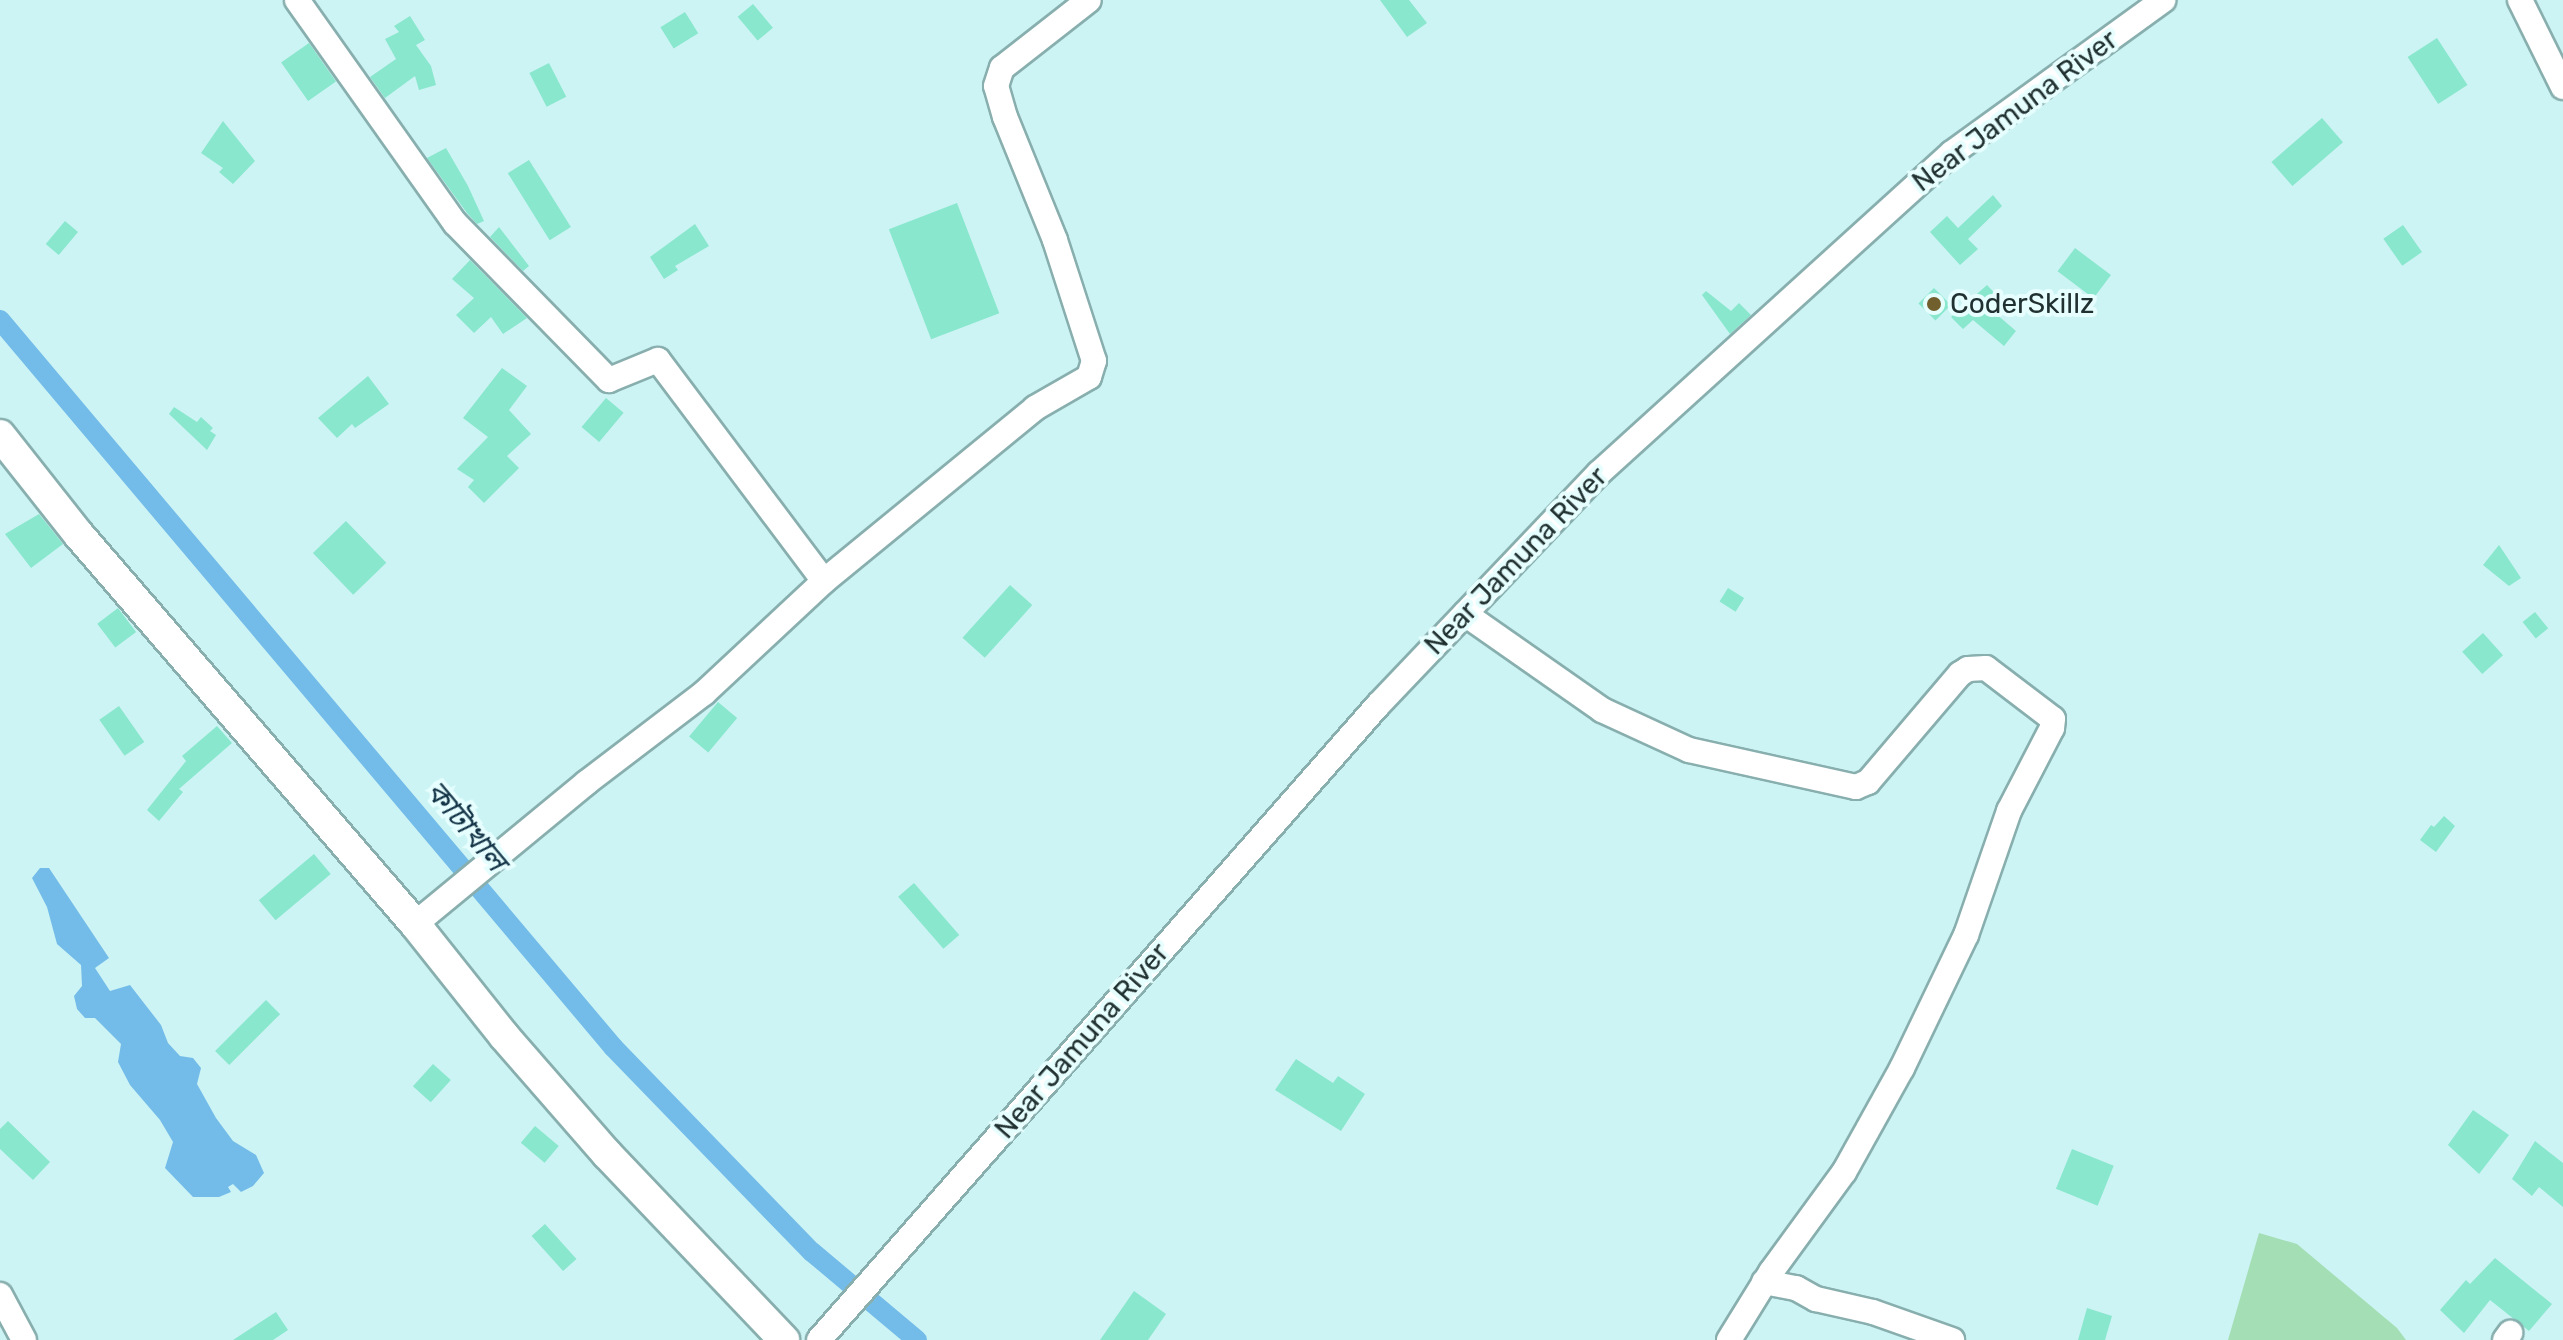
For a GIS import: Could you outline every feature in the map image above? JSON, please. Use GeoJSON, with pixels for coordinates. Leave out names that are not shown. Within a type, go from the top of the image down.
{"type":"FeatureCollection","features":[{"type":"Feature","properties":{"kind":"main road"},"geometry":{"type":"LineString","coordinates":[[0,435],[79,535],[424,918],[504,1036],[607,1154],[784,1340]]}},
{"type":"Feature","properties":{"kind":"street"},"geometry":{"type":"LineString","coordinates":[[297,0],[455,223],[609,380],[658,360],[824,581]]}},
{"type":"Feature","properties":{"kind":"street"},"geometry":{"type":"LineString","coordinates":[[424,918],[586,783],[704,693],[824,581],[1035,408],[1085,381],[1092,372],[1094,361],[1055,240],[1005,117],[996,86],[1002,68],[1089,0]]}},
{"type":"Feature","properties":{"kind":"street","name":"Near Jamuna River"},"geometry":{"type":"LineString","coordinates":[[819,1340],[1379,704],[1599,473],[1952,153],[2163,0]]}},
{"type":"Feature","properties":{"kind":"street"},"geometry":{"type":"LineString","coordinates":[[2520,0],[2563,87]]}},
{"type":"Feature","properties":{"kind":"street"},"geometry":{"type":"LineString","coordinates":[[1465,614],[1602,710],[1689,750],[1856,787],[1868,782],[1960,674],[1968,669],[1986,668],[2053,719],[2052,728],[2009,811],[1966,935],[1902,1068],[1844,1172],[1764,1282],[1729,1340]]}},
{"type":"Feature","properties":{"kind":"street"},"geometry":{"type":"LineString","coordinates":[[1764,1282],[1796,1288],[1816,1299],[1873,1312],[1952,1340]]}},
{"type":"Feature","properties":{"kind":"street"},"geometry":{"type":"LineString","coordinates":[[0,1295],[24,1340]]}},
{"type":"Feature","properties":{"kind":"green space"},"geometry":{"type":"Polygon","coordinates":[[[2259,1233],[2297,1244],[2397,1328],[2406,1340],[2228,1340],[2259,1233]]]}},
{"type":"Feature","properties":{"kind":"water"},"geometry":{"type":"Polygon","coordinates":[[[40,868],[49,868],[109,958],[95,968],[110,991],[130,985],[161,1025],[168,1043],[180,1056],[193,1058],[201,1068],[197,1084],[216,1118],[233,1141],[256,1155],[264,1173],[253,1186],[241,1192],[233,1184],[228,1187],[231,1192],[219,1197],[193,1197],[165,1168],[173,1142],[160,1120],[130,1085],[118,1062],[121,1044],[95,1018],[85,1018],[77,1009],[74,996],[82,986],[81,965],[57,944],[47,907],[32,878],[40,868]]]}},
{"type":"Feature","properties":{"kind":"building"},"geometry":{"type":"Polygon","coordinates":[[[1380,0],[1409,0],[1427,23],[1407,37],[1380,0]]]}},
{"type":"Feature","properties":{"kind":"building"},"geometry":{"type":"Polygon","coordinates":[[[753,4],[773,28],[758,41],[738,17],[753,4]]]}},
{"type":"Feature","properties":{"kind":"building"},"geometry":{"type":"Polygon","coordinates":[[[685,12],[698,33],[674,49],[660,27],[685,12]]]}},
{"type":"Feature","properties":{"kind":"building"},"geometry":{"type":"Polygon","coordinates":[[[410,16],[425,40],[416,45],[431,66],[436,85],[419,90],[415,76],[385,98],[370,77],[396,59],[385,39],[399,32],[394,26],[410,16]]]}},
{"type":"Feature","properties":{"kind":"building"},"geometry":{"type":"Polygon","coordinates":[[[2437,38],[2467,85],[2438,104],[2408,57],[2437,38]]]}},
{"type":"Feature","properties":{"kind":"building"},"geometry":{"type":"Polygon","coordinates":[[[309,43],[336,82],[308,101],[281,63],[309,43]]]}},
{"type":"Feature","properties":{"kind":"building"},"geometry":{"type":"Polygon","coordinates":[[[549,63],[566,97],[547,107],[529,73],[549,63]]]}},
{"type":"Feature","properties":{"kind":"building"},"geometry":{"type":"Polygon","coordinates":[[[2322,118],[2343,142],[2292,186],[2271,162],[2322,118]]]}},
{"type":"Feature","properties":{"kind":"building"},"geometry":{"type":"Polygon","coordinates":[[[223,121],[255,161],[233,184],[219,172],[223,168],[201,153],[223,121]]]}},
{"type":"Feature","properties":{"kind":"building"},"geometry":{"type":"Polygon","coordinates":[[[446,148],[484,221],[477,224],[467,213],[427,158],[446,148]]]}},
{"type":"Feature","properties":{"kind":"building"},"geometry":{"type":"Polygon","coordinates":[[[529,160],[571,227],[550,240],[508,173],[529,160]]]}},
{"type":"Feature","properties":{"kind":"building"},"geometry":{"type":"Polygon","coordinates":[[[1993,195],[2002,206],[1968,239],[1978,249],[1960,265],[1930,232],[1947,216],[1958,228],[1993,195]]]}},
{"type":"Feature","properties":{"kind":"building"},"geometry":{"type":"Polygon","coordinates":[[[957,203],[999,313],[931,339],[889,229],[957,203]]]}},
{"type":"Feature","properties":{"kind":"building"},"geometry":{"type":"Polygon","coordinates":[[[65,221],[78,232],[59,255],[46,244],[65,221]]]}},
{"type":"Feature","properties":{"kind":"building"},"geometry":{"type":"Polygon","coordinates":[[[695,224],[709,246],[675,266],[678,270],[664,279],[650,257],[695,224]]]}},
{"type":"Feature","properties":{"kind":"building"},"geometry":{"type":"Polygon","coordinates":[[[2403,225],[2422,252],[2402,266],[2383,239],[2403,225]]]}},
{"type":"Feature","properties":{"kind":"building"},"geometry":{"type":"Polygon","coordinates":[[[499,227],[529,266],[523,271],[490,237],[499,227]]]}},
{"type":"Feature","properties":{"kind":"building"},"geometry":{"type":"Polygon","coordinates":[[[2075,248],[2111,275],[2093,298],[2058,271],[2075,248]]]}},
{"type":"Feature","properties":{"kind":"building"},"geometry":{"type":"Polygon","coordinates":[[[470,260],[527,318],[503,334],[491,317],[474,333],[456,315],[474,298],[452,279],[470,260]]]}},
{"type":"Feature","properties":{"kind":"building"},"geometry":{"type":"Polygon","coordinates":[[[1987,285],[2005,304],[1995,313],[2016,331],[2004,346],[1973,320],[1963,329],[1951,317],[1987,285]]]}},
{"type":"Feature","properties":{"kind":"building","name":"CoderSkillz"},"geometry":{"type":"Polygon","coordinates":[[[1934,288],[1951,305],[1935,321],[1918,304],[1934,288]]]}},
{"type":"Feature","properties":{"kind":"building"},"geometry":{"type":"Polygon","coordinates":[[[1706,291],[1731,311],[1739,303],[1751,315],[1730,334],[1702,295],[1706,291]]]}},
{"type":"Feature","properties":{"kind":"building"},"geometry":{"type":"Polygon","coordinates":[[[502,368],[527,386],[509,410],[531,434],[507,456],[519,468],[484,503],[468,487],[474,480],[457,469],[488,437],[463,418],[502,368]]]}},
{"type":"Feature","properties":{"kind":"building"},"geometry":{"type":"Polygon","coordinates":[[[368,376],[389,404],[355,428],[352,424],[337,438],[318,418],[368,376]]]}},
{"type":"Feature","properties":{"kind":"building"},"geometry":{"type":"Polygon","coordinates":[[[606,398],[624,413],[599,442],[582,427],[606,398]]]}},
{"type":"Feature","properties":{"kind":"building"},"geometry":{"type":"Polygon","coordinates":[[[174,407],[197,422],[201,417],[213,428],[210,431],[216,435],[207,450],[169,414],[174,407]]]}},
{"type":"Feature","properties":{"kind":"building"},"geometry":{"type":"Polygon","coordinates":[[[39,514],[63,544],[31,568],[5,534],[39,514]]]}},
{"type":"Feature","properties":{"kind":"building"},"geometry":{"type":"Polygon","coordinates":[[[346,521],[386,563],[353,595],[313,553],[346,521]]]}},
{"type":"Feature","properties":{"kind":"building"},"geometry":{"type":"Polygon","coordinates":[[[2499,545],[2521,578],[2509,586],[2483,565],[2499,545]]]}},
{"type":"Feature","properties":{"kind":"building"},"geometry":{"type":"Polygon","coordinates":[[[1010,585],[1032,605],[985,658],[962,638],[1010,585]]]}},
{"type":"Feature","properties":{"kind":"building"},"geometry":{"type":"Polygon","coordinates":[[[1728,588],[1744,598],[1736,612],[1720,602],[1728,588]]]}},
{"type":"Feature","properties":{"kind":"building"},"geometry":{"type":"Polygon","coordinates":[[[118,608],[136,632],[115,648],[97,624],[118,608]]]}},
{"type":"Feature","properties":{"kind":"building"},"geometry":{"type":"Polygon","coordinates":[[[2535,612],[2548,628],[2536,638],[2523,622],[2535,612]]]}},
{"type":"Feature","properties":{"kind":"building"},"geometry":{"type":"Polygon","coordinates":[[[2483,633],[2503,655],[2482,674],[2462,652],[2483,633]]]}},
{"type":"Feature","properties":{"kind":"building"},"geometry":{"type":"Polygon","coordinates":[[[718,702],[737,718],[708,753],[689,736],[718,702]]]}},
{"type":"Feature","properties":{"kind":"building"},"geometry":{"type":"Polygon","coordinates":[[[119,706],[144,742],[125,756],[99,720],[119,706]]]}},
{"type":"Feature","properties":{"kind":"building"},"geometry":{"type":"Polygon","coordinates":[[[217,726],[232,743],[179,789],[183,792],[159,821],[147,810],[186,761],[182,756],[217,726]]]}},
{"type":"Feature","properties":{"kind":"building"},"geometry":{"type":"Polygon","coordinates":[[[2444,816],[2455,826],[2436,852],[2420,840],[2431,825],[2434,827],[2444,816]]]}},
{"type":"Feature","properties":{"kind":"building"},"geometry":{"type":"Polygon","coordinates":[[[314,854],[331,874],[276,920],[259,900],[314,854]]]}},
{"type":"Feature","properties":{"kind":"building"},"geometry":{"type":"Polygon","coordinates":[[[914,883],[959,935],[943,949],[898,897],[914,883]]]}},
{"type":"Feature","properties":{"kind":"building"},"geometry":{"type":"Polygon","coordinates":[[[266,1000],[280,1014],[229,1065],[215,1051],[266,1000]]]}},
{"type":"Feature","properties":{"kind":"building"},"geometry":{"type":"Polygon","coordinates":[[[1296,1059],[1333,1083],[1338,1076],[1365,1094],[1341,1131],[1275,1090],[1296,1059]]]}},
{"type":"Feature","properties":{"kind":"building"},"geometry":{"type":"Polygon","coordinates":[[[433,1064],[451,1080],[431,1102],[413,1086],[433,1064]]]}},
{"type":"Feature","properties":{"kind":"building"},"geometry":{"type":"Polygon","coordinates":[[[2473,1110],[2509,1135],[2479,1174],[2448,1145],[2473,1110]]]}},
{"type":"Feature","properties":{"kind":"building"},"geometry":{"type":"Polygon","coordinates":[[[8,1121],[50,1162],[33,1180],[0,1149],[0,1129],[8,1121]]]}},
{"type":"Feature","properties":{"kind":"building"},"geometry":{"type":"Polygon","coordinates":[[[535,1126],[559,1146],[545,1163],[521,1143],[535,1126]]]}},
{"type":"Feature","properties":{"kind":"building"},"geometry":{"type":"Polygon","coordinates":[[[2535,1141],[2563,1163],[2563,1207],[2539,1187],[2532,1196],[2512,1179],[2535,1141]]]}},
{"type":"Feature","properties":{"kind":"building"},"geometry":{"type":"Polygon","coordinates":[[[2072,1149],[2114,1166],[2098,1206],[2056,1189],[2072,1149]]]}},
{"type":"Feature","properties":{"kind":"building"},"geometry":{"type":"Polygon","coordinates":[[[545,1224],[576,1259],[563,1271],[532,1236],[545,1224]]]}},
{"type":"Feature","properties":{"kind":"building"},"geometry":{"type":"Polygon","coordinates":[[[2495,1258],[2552,1304],[2529,1331],[2490,1300],[2464,1333],[2440,1310],[2466,1280],[2470,1284],[2495,1258]]]}},
{"type":"Feature","properties":{"kind":"building"},"geometry":{"type":"Polygon","coordinates":[[[1134,1291],[1166,1314],[1148,1340],[1100,1340],[1134,1291]]]}},
{"type":"Feature","properties":{"kind":"building"},"geometry":{"type":"Polygon","coordinates":[[[2087,1308],[2112,1316],[2105,1340],[2078,1340],[2087,1308]]]}},
{"type":"Feature","properties":{"kind":"building"},"geometry":{"type":"Polygon","coordinates":[[[276,1312],[288,1330],[273,1340],[233,1340],[276,1312]]]}},
{"type":"Feature","properties":{"kind":"waterway","name":"কাটাখাল"},"geometry":{"type":"LineString","coordinates":[[0,320],[613,1047],[812,1252],[917,1340]]}},
{"type":"Feature","properties":{"kind":"place","name":"CoderSkillz"},"geometry":{"type":"Point","coordinates":[1934,304]}}]}
